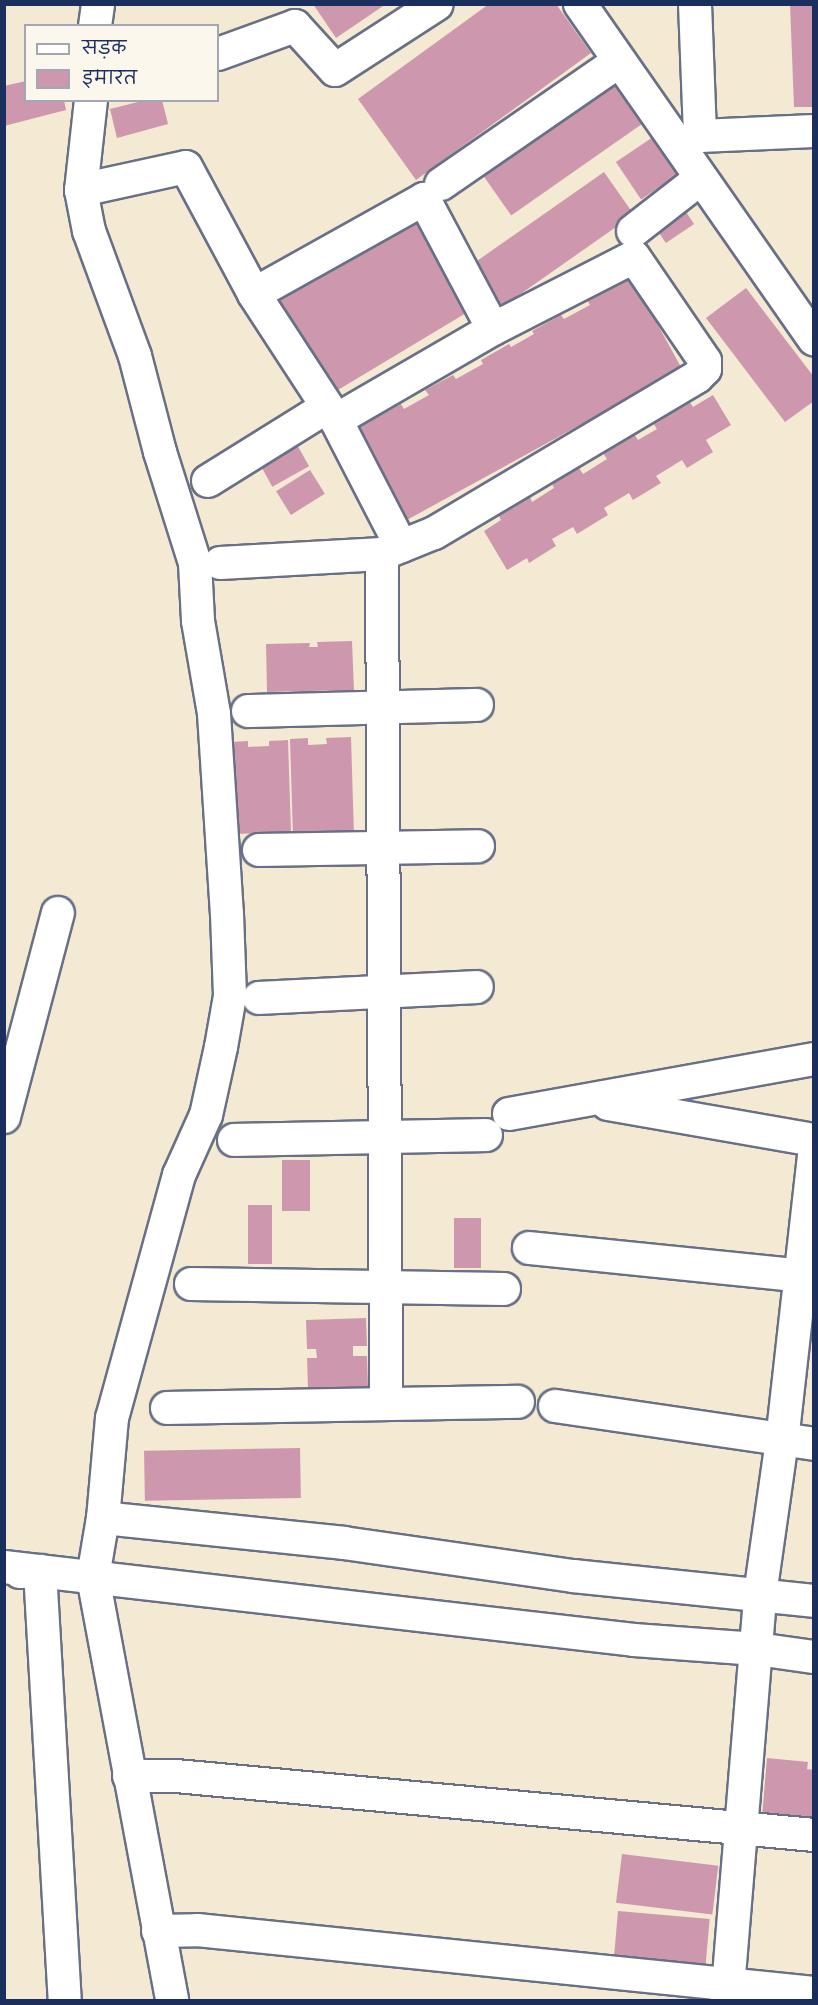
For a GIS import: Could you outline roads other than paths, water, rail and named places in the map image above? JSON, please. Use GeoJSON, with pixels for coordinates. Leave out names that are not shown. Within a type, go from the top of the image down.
{"type":"FeatureCollection","features":[{"type":"Feature","properties":{"kind":"street"},"geometry":{"type":"LineString","coordinates":[[95,24],[98,4]]}},
{"type":"Feature","properties":{"kind":"street"},"geometry":{"type":"LineString","coordinates":[[219,54],[295,26],[335,70],[437,4]]}},
{"type":"Feature","properties":{"kind":"street"},"geometry":{"type":"LineString","coordinates":[[580,4],[813,339]]}},
{"type":"Feature","properties":{"kind":"street"},"geometry":{"type":"LineString","coordinates":[[695,4],[700,136],[813,131]]}},
{"type":"Feature","properties":{"kind":"street"},"geometry":{"type":"LineString","coordinates":[[441,184],[619,61]]}},
{"type":"Feature","properties":{"kind":"street"},"geometry":{"type":"LineString","coordinates":[[91,102],[81,190],[89,231],[135,356],[160,452],[195,563],[198,621],[214,714],[230,996],[206,1115],[179,1175],[112,1418],[103,1518],[93,1577],[172,2001]]}},
{"type":"Feature","properties":{"kind":"street"},"geometry":{"type":"LineString","coordinates":[[81,190],[186,167],[254,294],[332,414],[392,550],[382,710],[386,1404]]}},
{"type":"Feature","properties":{"kind":"street"},"geometry":{"type":"LineString","coordinates":[[633,231],[701,178]]}},
{"type":"Feature","properties":{"kind":"street"},"geometry":{"type":"LineString","coordinates":[[254,294],[423,199],[493,329]]}},
{"type":"Feature","properties":{"kind":"street"},"geometry":{"type":"LineString","coordinates":[[208,481],[493,329],[634,257],[705,361],[705,369],[697,377],[434,533],[392,550],[220,563]]}},
{"type":"Feature","properties":{"kind":"street"},"geometry":{"type":"LineString","coordinates":[[248,711],[382,710],[477,705]]}},
{"type":"Feature","properties":{"kind":"street"},"geometry":{"type":"LineString","coordinates":[[259,850],[478,846]]}},
{"type":"Feature","properties":{"kind":"street"},"geometry":{"type":"LineString","coordinates":[[4,1118],[58,914]]}},
{"type":"Feature","properties":{"kind":"street"},"geometry":{"type":"LineString","coordinates":[[259,998],[477,987]]}},
{"type":"Feature","properties":{"kind":"street"},"geometry":{"type":"LineString","coordinates":[[509,1114],[813,1059]]}},
{"type":"Feature","properties":{"kind":"street"},"geometry":{"type":"LineString","coordinates":[[586,1100],[813,1140]]}},
{"type":"Feature","properties":{"kind":"street"},"geometry":{"type":"LineString","coordinates":[[234,1140],[486,1136]]}},
{"type":"Feature","properties":{"kind":"street"},"geometry":{"type":"LineString","coordinates":[[728,1992],[760,1595],[807,1276],[813,1156]]}},
{"type":"Feature","properties":{"kind":"street"},"geometry":{"type":"LineString","coordinates":[[529,1248],[807,1276]]}},
{"type":"Feature","properties":{"kind":"street"},"geometry":{"type":"LineString","coordinates":[[191,1284],[504,1288]]}},
{"type":"Feature","properties":{"kind":"street"},"geometry":{"type":"LineString","coordinates":[[167,1408],[518,1402]]}},
{"type":"Feature","properties":{"kind":"street"},"geometry":{"type":"LineString","coordinates":[[555,1406],[813,1444]]}},
{"type":"Feature","properties":{"kind":"street"},"geometry":{"type":"LineString","coordinates":[[103,1518],[344,1543],[573,1576],[813,1601]]}},
{"type":"Feature","properties":{"kind":"street"},"geometry":{"type":"LineString","coordinates":[[4,1567],[634,1640],[757,1649],[813,1657]]}},
{"type":"Feature","properties":{"kind":"street"},"geometry":{"type":"LineString","coordinates":[[4,1573],[40,1571]]}},
{"type":"Feature","properties":{"kind":"street"},"geometry":{"type":"LineString","coordinates":[[40,1571],[65,2001]]}},
{"type":"Feature","properties":{"kind":"street"},"geometry":{"type":"LineString","coordinates":[[129,1776],[176,1776],[813,1835]]}},
{"type":"Feature","properties":{"kind":"street"},"geometry":{"type":"LineString","coordinates":[[158,1931],[209,1932],[728,1992],[813,1993]]}}]}
